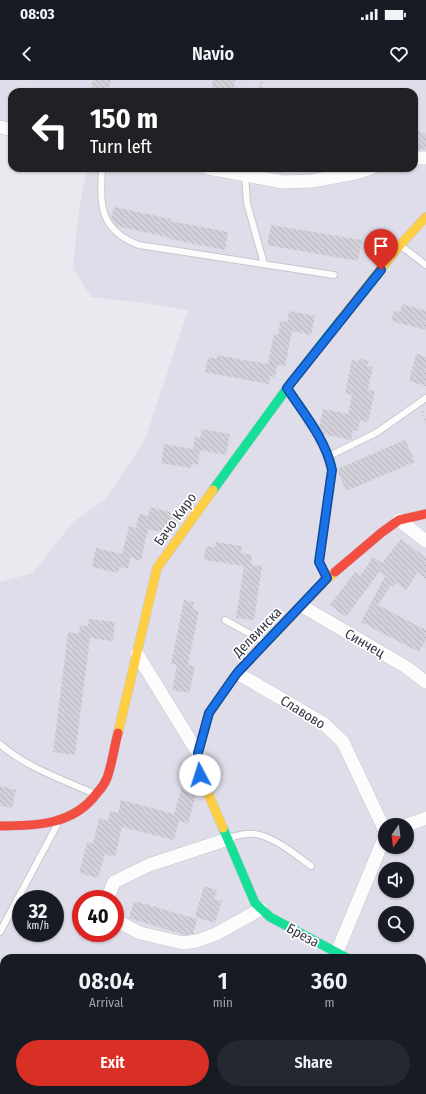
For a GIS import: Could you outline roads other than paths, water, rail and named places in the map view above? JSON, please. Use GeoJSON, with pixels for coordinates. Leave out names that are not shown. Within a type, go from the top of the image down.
{"type":"FeatureCollection","features":[{"type":"Feature","properties":{"kind":"street"},"geometry":{"type":"LineString","coordinates":[[229,172],[283,182],[312,180],[358,172]]}},
{"type":"Feature","properties":{"kind":"street","name":"Бачо Киро"},"geometry":{"type":"LineString","coordinates":[[0,826],[26,826],[59,822],[76,814],[93,800],[107,779],[157,568],[287,388],[400,245],[426,217]]}},
{"type":"Feature","properties":{"kind":"street","name":"Делвинска"},"geometry":{"type":"LineString","coordinates":[[261,909],[255,903],[200,775],[198,753],[209,713],[237,673],[327,578],[399,520],[426,514]]}},
{"type":"Feature","properties":{"kind":"street"},"geometry":{"type":"LineString","coordinates":[[399,520],[426,541]]}},
{"type":"Feature","properties":{"kind":"street","name":"Синчец"},"geometry":{"type":"LineString","coordinates":[[302,606],[406,667],[426,682]]}},
{"type":"Feature","properties":{"kind":"street"},"geometry":{"type":"LineString","coordinates":[[137,654],[198,753]]}},
{"type":"Feature","properties":{"kind":"street","name":"Славово"},"geometry":{"type":"LineString","coordinates":[[237,673],[323,723],[343,742],[379,818]]}},
{"type":"Feature","properties":{"kind":"street"},"geometry":{"type":"LineString","coordinates":[[414,822],[426,818]]}},
{"type":"Feature","properties":{"kind":"street"},"geometry":{"type":"LineString","coordinates":[[111,890],[114,882],[149,865],[228,838]]}},
{"type":"Feature","properties":{"kind":"street"},"geometry":{"type":"LineString","coordinates":[[342,954],[378,854]]}},
{"type":"Feature","properties":{"kind":"street"},"geometry":{"type":"LineString","coordinates":[[124,925],[140,933],[183,942],[190,942],[216,934],[261,909]]}},
{"type":"Feature","properties":{"kind":"street","name":"Бреза"},"geometry":{"type":"LineString","coordinates":[[261,909],[270,917],[340,954]]}},
{"type":"Feature","properties":{"kind":"lane"},"geometry":{"type":"LineString","coordinates":[[102,172],[102,210],[109,226],[126,240],[139,244],[334,274]]}},
{"type":"Feature","properties":{"kind":"lane"},"geometry":{"type":"LineString","coordinates":[[245,175],[247,203],[264,264]]}},
{"type":"Feature","properties":{"kind":"lane"},"geometry":{"type":"LineString","coordinates":[[400,245],[426,265]]}},
{"type":"Feature","properties":{"kind":"lane"},"geometry":{"type":"LineString","coordinates":[[287,388],[324,446],[329,456],[332,470],[319,562],[327,578]]}},
{"type":"Feature","properties":{"kind":"lane"},"geometry":{"type":"LineString","coordinates":[[329,456],[376,433],[426,398]]}},
{"type":"Feature","properties":{"kind":"lane"},"geometry":{"type":"LineString","coordinates":[[225,620],[266,643]]}},
{"type":"Feature","properties":{"kind":"lane"},"geometry":{"type":"LineString","coordinates":[[0,744],[7,751],[31,765],[96,794]]}},
{"type":"Feature","properties":{"kind":"lane"},"geometry":{"type":"LineString","coordinates":[[0,932],[59,822]]}},
{"type":"Feature","properties":{"kind":"lane"},"geometry":{"type":"LineString","coordinates":[[228,838],[239,834],[259,834],[283,845],[311,866]]}}]}
